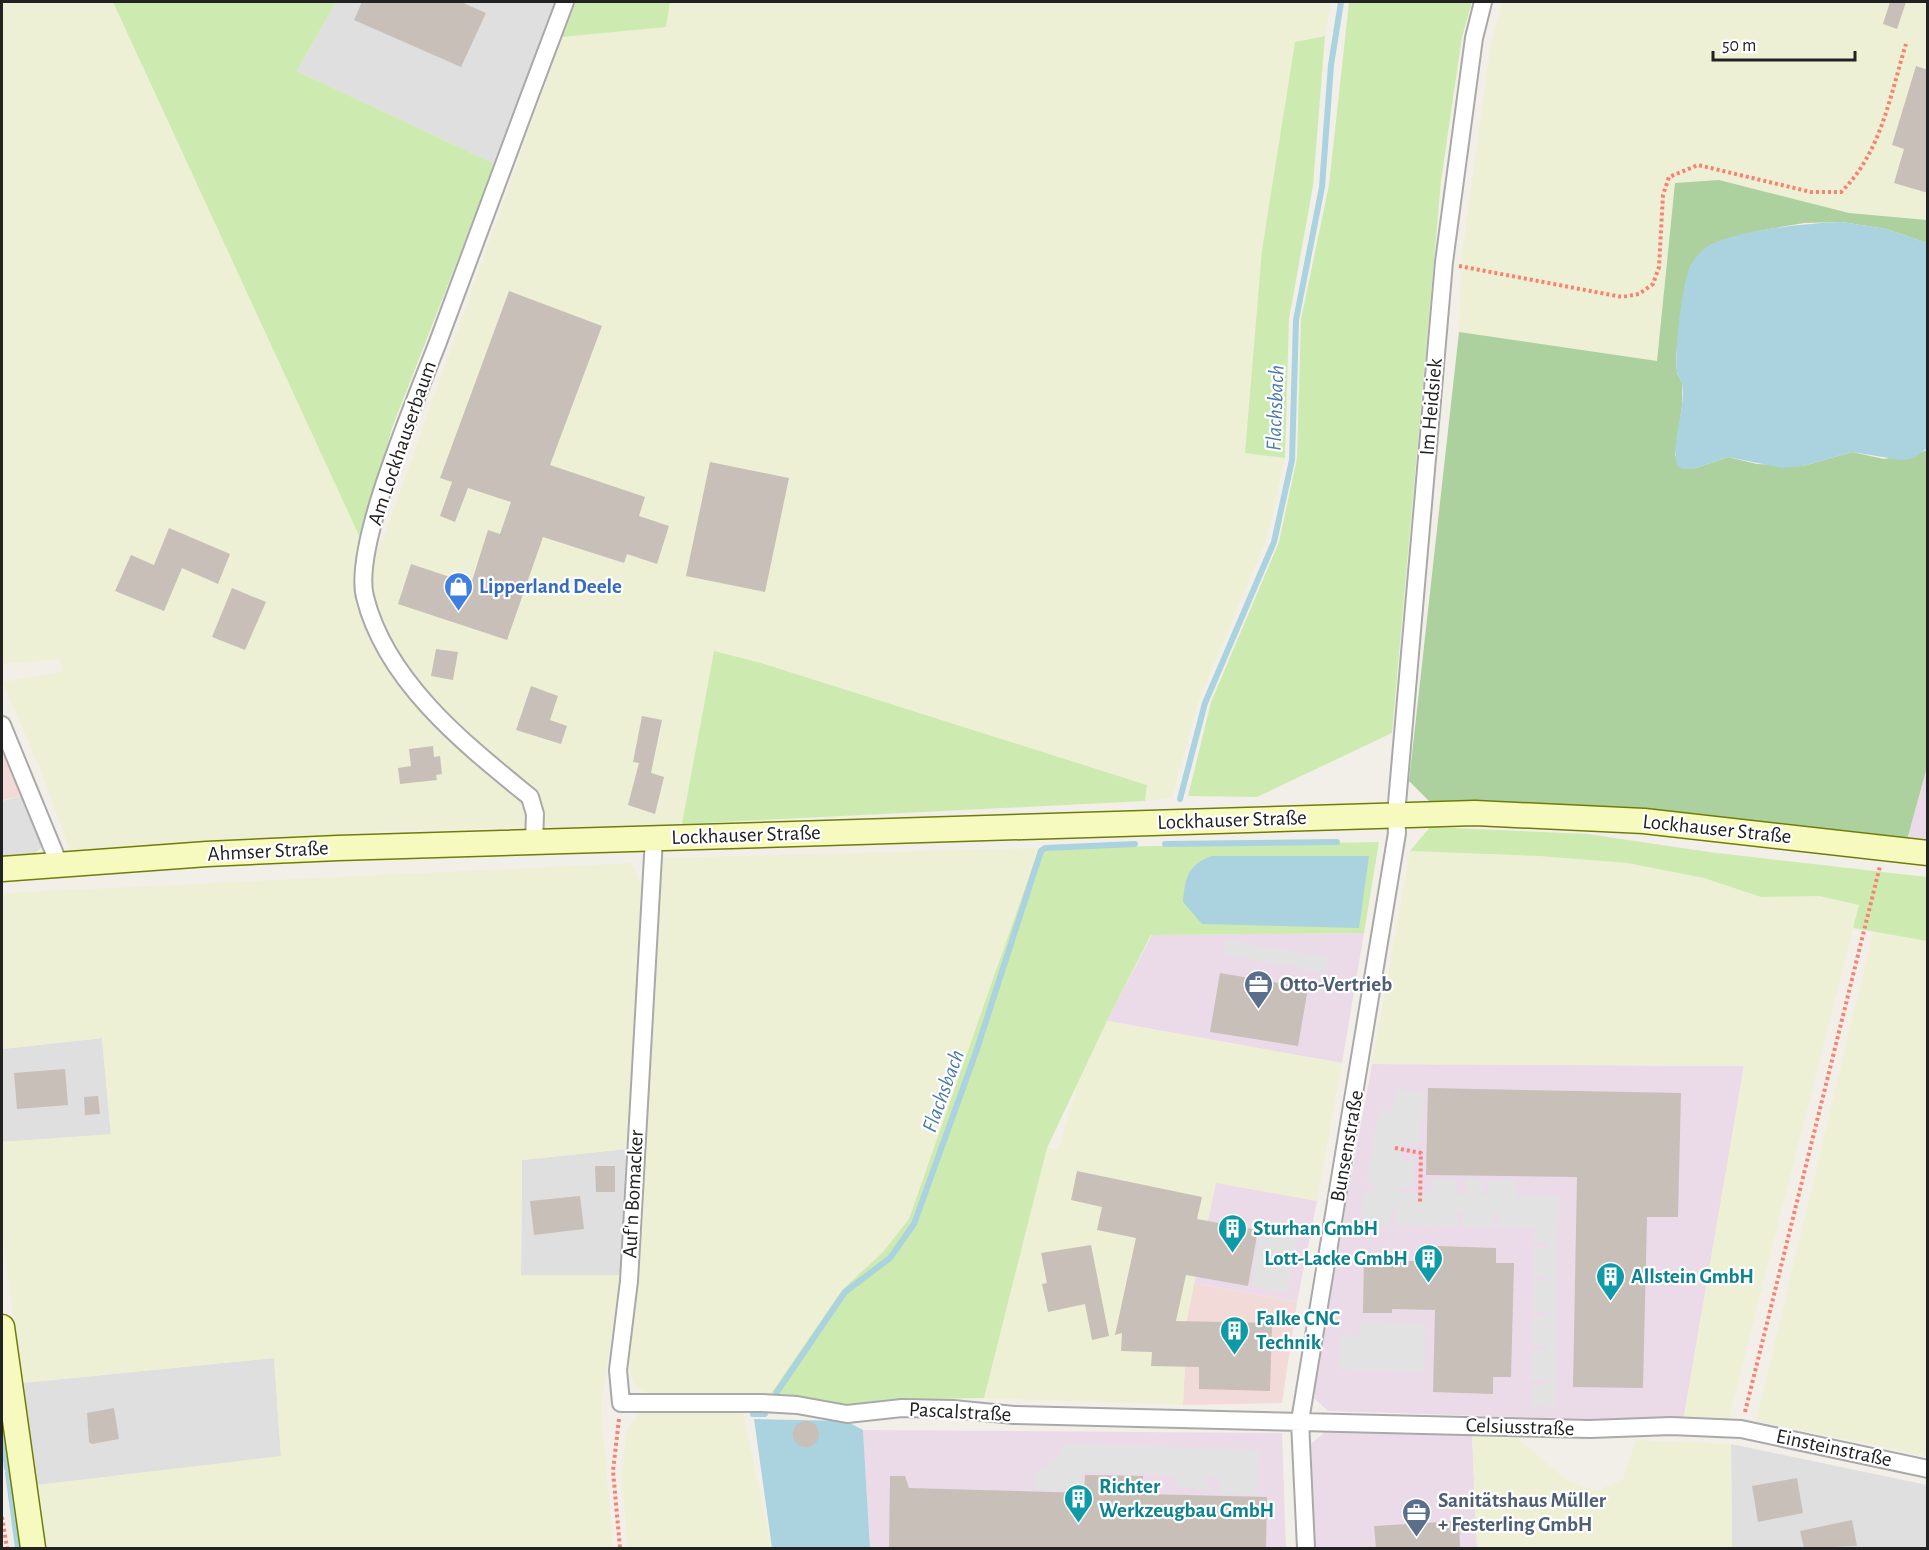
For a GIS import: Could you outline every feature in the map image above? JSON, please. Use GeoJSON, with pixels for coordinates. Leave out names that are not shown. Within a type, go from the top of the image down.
{"type":"FeatureCollection","features":[{"type":"Feature","properties":{"kind":"street","name":"Am Lockhauserbaum"},"geometry":{"type":"LineString","coordinates":[[534,842],[535,814],[530,797],[448,730],[393,661],[365,597],[362,568],[375,515],[406,428],[565,2]]}},
{"type":"Feature","properties":{"kind":"street","name":"Im Heidsiek"},"geometry":{"type":"LineString","coordinates":[[1396,815],[1444,262],[1474,38],[1484,2]]}},
{"type":"Feature","properties":{"kind":"street"},"geometry":{"type":"LineString","coordinates":[[2,725],[58,864]]}},
{"type":"Feature","properties":{"kind":"street","name":"Lockhauser Straße"},"geometry":{"type":"LineString","coordinates":[[534,842],[1475,813],[1644,821],[1928,853]]}},
{"type":"Feature","properties":{"kind":"street","name":"Bunsenstraße"},"geometry":{"type":"LineString","coordinates":[[1306,1548],[1300,1420],[1375,979],[1397,833],[1396,815]]}},
{"type":"Feature","properties":{"kind":"street","name":"Auf'n Bomacker"},"geometry":{"type":"LineString","coordinates":[[621,1403],[618,1370],[629,1281],[654,838]]}},
{"type":"Feature","properties":{"kind":"street","name":"Ahmser Straße"},"geometry":{"type":"LineString","coordinates":[[2,868],[219,853],[534,842]]}},
{"type":"Feature","properties":{"kind":"street"},"geometry":{"type":"LineString","coordinates":[[2,1327],[33,1548]]}},
{"type":"Feature","properties":{"kind":"street","name":"Pascalstraße"},"geometry":{"type":"LineString","coordinates":[[621,1403],[762,1403],[797,1405],[847,1414],[902,1408],[953,1409],[1014,1415],[1300,1420]]}},
{"type":"Feature","properties":{"kind":"street","name":"Celsiusstraße"},"geometry":{"type":"LineString","coordinates":[[1300,1420],[1590,1429],[1671,1426],[1741,1429]]}},
{"type":"Feature","properties":{"kind":"street","name":"Einsteinstraße"},"geometry":{"type":"LineString","coordinates":[[1741,1429],[1928,1469]]}},
{"type":"Feature","properties":{"kind":"path"},"geometry":{"type":"LineString","coordinates":[[1444,262],[1622,297],[1639,294],[1653,284],[1659,267],[1663,195],[1670,177],[1698,165],[1811,192],[1841,192],[1857,177],[1874,149],[1906,44]]}},
{"type":"Feature","properties":{"kind":"path"},"geometry":{"type":"LineString","coordinates":[[1741,1429],[1877,884]]}},
{"type":"Feature","properties":{"kind":"path"},"geometry":{"type":"LineString","coordinates":[[1395,1148],[1421,1153],[1420,1202]]}},
{"type":"Feature","properties":{"kind":"path"},"geometry":{"type":"LineString","coordinates":[[620,1548],[613,1471],[621,1403]]}},
{"type":"Feature","properties":{"kind":"path"},"geometry":{"type":"LineString","coordinates":[[2,1517],[7,1548]]}},
{"type":"Feature","properties":{"kind":"shaded area"},"geometry":{"type":"Polygon","coordinates":[[[336,2],[559,2],[495,164],[297,71],[336,2]]]}},
{"type":"Feature","properties":{"kind":"shaded area"},"geometry":{"type":"Polygon","coordinates":[[[2,742],[25,795],[2,800],[2,742]]]}},
{"type":"Feature","properties":{"kind":"shaded area"},"geometry":{"type":"Polygon","coordinates":[[[1927,767],[1927,843],[1907,840],[1927,767]]]}},
{"type":"Feature","properties":{"kind":"shaded area"},"geometry":{"type":"Polygon","coordinates":[[[25,795],[41,835],[41,848],[33,855],[2,857],[2,801],[25,795]]]}},
{"type":"Feature","properties":{"kind":"shaded area"},"geometry":{"type":"Polygon","coordinates":[[[1364,933],[1342,1063],[1107,1021],[1152,935],[1364,933]]]}},
{"type":"Feature","properties":{"kind":"shaded area"},"geometry":{"type":"Polygon","coordinates":[[[1226,940],[1328,958],[1325,972],[1224,955],[1226,940]]]}},
{"type":"Feature","properties":{"kind":"shaded area"},"geometry":{"type":"Polygon","coordinates":[[[102,1038],[111,1135],[2,1142],[2,1049],[102,1038]]]}},
{"type":"Feature","properties":{"kind":"shaded area"},"geometry":{"type":"Polygon","coordinates":[[[1372,1064],[1744,1066],[1683,1422],[1328,1411],[1314,1398],[1324,1324],[1372,1064]]]}},
{"type":"Feature","properties":{"kind":"shaded area"},"geometry":{"type":"Polygon","coordinates":[[[1396,1088],[1426,1094],[1418,1144],[1404,1142],[1401,1158],[1415,1161],[1411,1189],[1396,1187],[1400,1192],[1433,1193],[1433,1179],[1456,1179],[1456,1194],[1467,1194],[1467,1179],[1483,1180],[1483,1195],[1487,1195],[1488,1180],[1517,1181],[1516,1196],[1559,1197],[1555,1407],[1530,1406],[1531,1384],[1546,1384],[1546,1379],[1531,1380],[1532,1350],[1547,1350],[1547,1345],[1532,1345],[1533,1315],[1547,1316],[1548,1312],[1533,1311],[1534,1281],[1548,1281],[1548,1277],[1533,1277],[1534,1247],[1548,1248],[1549,1243],[1534,1242],[1535,1228],[1498,1227],[1498,1213],[1494,1213],[1493,1227],[1463,1227],[1463,1212],[1458,1212],[1459,1226],[1395,1225],[1395,1210],[1391,1210],[1390,1225],[1361,1224],[1362,1191],[1371,1192],[1379,1184],[1366,1182],[1379,1110],[1392,1112],[1396,1088]]]}},
{"type":"Feature","properties":{"kind":"shaded area"},"geometry":{"type":"Polygon","coordinates":[[[626,1149],[620,1275],[521,1275],[522,1160],[626,1149]]]}},
{"type":"Feature","properties":{"kind":"shaded area"},"geometry":{"type":"Polygon","coordinates":[[[1216,1182],[1317,1201],[1297,1302],[1194,1283],[1216,1182]]]}},
{"type":"Feature","properties":{"kind":"shaded area"},"geometry":{"type":"Polygon","coordinates":[[[1262,1221],[1299,1227],[1287,1292],[1251,1286],[1262,1221]]]}},
{"type":"Feature","properties":{"kind":"shaded area"},"geometry":{"type":"Polygon","coordinates":[[[1194,1283],[1297,1302],[1282,1403],[1183,1405],[1187,1318],[1194,1283]]]}},
{"type":"Feature","properties":{"kind":"shaded area"},"geometry":{"type":"Polygon","coordinates":[[[1361,1321],[1425,1322],[1424,1372],[1339,1369],[1341,1335],[1360,1336],[1361,1321]]]}},
{"type":"Feature","properties":{"kind":"shaded area"},"geometry":{"type":"Polygon","coordinates":[[[274,1358],[281,1457],[37,1485],[22,1383],[274,1358]]]}},
{"type":"Feature","properties":{"kind":"shaded area"},"geometry":{"type":"Polygon","coordinates":[[[863,1430],[1282,1433],[1286,1548],[870,1548],[863,1430]]]}},
{"type":"Feature","properties":{"kind":"shaded area"},"geometry":{"type":"Polygon","coordinates":[[[1327,1430],[1472,1435],[1477,1548],[1315,1548],[1311,1444],[1327,1430]]]}},
{"type":"Feature","properties":{"kind":"shaded area"},"geometry":{"type":"Polygon","coordinates":[[[1065,1444],[1263,1450],[1257,1462],[1257,1495],[1219,1494],[1217,1477],[1203,1476],[1210,1490],[1180,1488],[1172,1475],[1082,1472],[1081,1490],[1034,1490],[1034,1474],[1057,1459],[1065,1444]]]}},
{"type":"Feature","properties":{"kind":"shaded area"},"geometry":{"type":"Polygon","coordinates":[[[1731,1444],[1927,1485],[1927,1548],[1732,1548],[1731,1444]]]}},
{"type":"Feature","properties":{"kind":"green space"},"geometry":{"type":"Polygon","coordinates":[[[2,2],[113,2],[361,540],[380,548],[562,37],[666,27],[670,2],[1331,2],[1325,36],[1295,42],[1246,453],[1285,458],[1267,538],[1199,700],[1172,798],[1145,801],[1147,785],[761,663],[714,652],[682,824],[386,831],[70,852],[46,784],[3,682],[62,672],[60,659],[2,664],[2,2]]]}},
{"type":"Feature","properties":{"kind":"green space"},"geometry":{"type":"Polygon","coordinates":[[[113,2],[336,2],[297,71],[495,164],[392,428],[361,540],[113,2]]]}},
{"type":"Feature","properties":{"kind":"green space"},"geometry":{"type":"Polygon","coordinates":[[[576,2],[670,2],[666,27],[562,37],[576,2]]]}},
{"type":"Feature","properties":{"kind":"green space"},"geometry":{"type":"Polygon","coordinates":[[[1349,2],[1472,2],[1462,37],[1441,181],[1392,733],[1257,797],[1188,796],[1211,702],[1279,542],[1297,458],[1301,319],[1329,185],[1349,2]]]}},
{"type":"Feature","properties":{"kind":"green space"},"geometry":{"type":"Polygon","coordinates":[[[1502,2],[1927,2],[1927,220],[1849,213],[1719,180],[1658,362],[1459,332],[1461,261],[1490,49],[1502,2]]]}},
{"type":"Feature","properties":{"kind":"green space"},"geometry":{"type":"Polygon","coordinates":[[[1325,36],[1313,186],[1289,319],[1285,458],[1245,453],[1262,250],[1295,42],[1325,36]]]}},
{"type":"Feature","properties":{"kind":"green space"},"geometry":{"type":"Polygon","coordinates":[[[1719,180],[1849,213],[1927,220],[1927,243],[1886,229],[1842,222],[1804,223],[1758,231],[1718,243],[1690,267],[1676,355],[1677,373],[1682,383],[1682,406],[1675,456],[1693,469],[1728,457],[1757,464],[1803,466],[1852,452],[1884,459],[1925,451],[1927,448],[1927,767],[1907,840],[1613,808],[1429,801],[1409,781],[1459,332],[1657,361],[1675,183],[1719,180]]]}},
{"type":"Feature","properties":{"kind":"green space"},"geometry":{"type":"Polygon","coordinates":[[[714,651],[761,663],[1147,785],[1145,801],[682,824],[714,651]]]}},
{"type":"Feature","properties":{"kind":"green space"},"geometry":{"type":"Polygon","coordinates":[[[1430,827],[1588,834],[1709,852],[1927,877],[1927,941],[1853,928],[1859,905],[1819,896],[1761,897],[1704,878],[1627,863],[1539,856],[1410,851],[1430,827]]]}},
{"type":"Feature","properties":{"kind":"green space"},"geometry":{"type":"Polygon","coordinates":[[[1379,842],[1364,933],[1151,935],[1107,1021],[1047,1148],[984,1398],[882,1400],[843,1407],[770,1395],[842,1290],[883,1252],[909,1219],[1039,848],[1379,842]]]}},
{"type":"Feature","properties":{"kind":"green space"},"geometry":{"type":"Polygon","coordinates":[[[1039,848],[909,1219],[883,1252],[842,1290],[770,1395],[648,1394],[634,1385],[629,1368],[661,858],[1039,848]]]}},
{"type":"Feature","properties":{"kind":"green space"},"geometry":{"type":"Polygon","coordinates":[[[1410,851],[1539,856],[1627,863],[1704,878],[1761,897],[1819,896],[1859,905],[1728,1422],[1683,1422],[1744,1066],[1372,1064],[1410,851]]]}},
{"type":"Feature","properties":{"kind":"green space"},"geometry":{"type":"Polygon","coordinates":[[[632,863],[643,891],[626,1149],[522,1160],[521,1275],[620,1275],[601,1407],[613,1548],[45,1548],[37,1485],[281,1456],[274,1358],[22,1383],[2,1232],[2,1142],[111,1134],[102,1038],[2,1049],[2,893],[632,863]]]}},
{"type":"Feature","properties":{"kind":"green space"},"geometry":{"type":"Polygon","coordinates":[[[1873,932],[1927,941],[1927,1456],[1756,1421],[1873,932]]]}},
{"type":"Feature","properties":{"kind":"green space"},"geometry":{"type":"Polygon","coordinates":[[[1107,1021],[1342,1063],[1317,1201],[1216,1183],[1187,1318],[1183,1405],[984,1398],[1047,1148],[1058,1150],[1078,1083],[1107,1021]]]}},
{"type":"Feature","properties":{"kind":"green space"},"geometry":{"type":"Polygon","coordinates":[[[742,1408],[772,1548],[628,1548],[621,1476],[627,1429],[642,1410],[742,1408]]]}},
{"type":"Feature","properties":{"kind":"green space"},"geometry":{"type":"Polygon","coordinates":[[[1472,1435],[1516,1437],[1568,1481],[1597,1491],[1623,1479],[1636,1440],[1731,1444],[1732,1548],[1477,1548],[1472,1435]]]}},
{"type":"Feature","properties":{"kind":"water"},"geometry":{"type":"Polygon","coordinates":[[[1842,222],[1886,229],[1927,243],[1927,448],[1914,458],[1901,460],[1852,452],[1803,466],[1782,468],[1728,457],[1693,469],[1683,469],[1677,466],[1676,446],[1683,394],[1676,363],[1678,335],[1684,288],[1694,260],[1704,249],[1716,242],[1750,232],[1842,222]]]}},
{"type":"Feature","properties":{"kind":"water"},"geometry":{"type":"Polygon","coordinates":[[[1212,856],[1369,856],[1359,928],[1202,924],[1183,902],[1184,893],[1189,873],[1198,863],[1212,856]]]}},
{"type":"Feature","properties":{"kind":"water"},"geometry":{"type":"Polygon","coordinates":[[[754,1419],[846,1421],[863,1430],[870,1548],[772,1548],[754,1419]]]}},
{"type":"Feature","properties":{"kind":"building"},"geometry":{"type":"Polygon","coordinates":[[[362,2],[461,2],[486,13],[461,67],[354,20],[362,2]]]}},
{"type":"Feature","properties":{"kind":"building"},"geometry":{"type":"Polygon","coordinates":[[[1890,2],[1906,2],[1897,29],[1883,24],[1890,2]]]}},
{"type":"Feature","properties":{"kind":"building"},"geometry":{"type":"Polygon","coordinates":[[[1916,66],[1928,70],[1928,193],[1894,183],[1904,149],[1892,145],[1916,66]]]}},
{"type":"Feature","properties":{"kind":"building"},"geometry":{"type":"Polygon","coordinates":[[[509,291],[602,326],[550,465],[645,497],[639,516],[669,526],[657,564],[627,554],[624,563],[543,537],[507,640],[398,604],[411,564],[471,584],[488,530],[500,534],[511,502],[468,488],[455,522],[440,516],[452,482],[440,478],[509,291]]]}},
{"type":"Feature","properties":{"kind":"building"},"geometry":{"type":"Polygon","coordinates":[[[710,462],[789,478],[765,592],[686,576],[710,462]]]}},
{"type":"Feature","properties":{"kind":"building"},"geometry":{"type":"Polygon","coordinates":[[[169,528],[230,554],[218,584],[182,568],[164,611],[115,591],[131,555],[154,565],[169,528]]]}},
{"type":"Feature","properties":{"kind":"building"},"geometry":{"type":"Polygon","coordinates":[[[232,588],[266,602],[245,650],[212,637],[232,588]]]}},
{"type":"Feature","properties":{"kind":"building"},"geometry":{"type":"Polygon","coordinates":[[[436,649],[458,652],[453,680],[431,676],[436,649]]]}},
{"type":"Feature","properties":{"kind":"building"},"geometry":{"type":"Polygon","coordinates":[[[531,686],[558,696],[550,720],[567,726],[561,744],[516,730],[531,686]]]}},
{"type":"Feature","properties":{"kind":"building"},"geometry":{"type":"Polygon","coordinates":[[[642,716],[662,720],[651,773],[664,777],[655,814],[628,805],[639,763],[633,762],[642,716]]]}},
{"type":"Feature","properties":{"kind":"building"},"geometry":{"type":"Polygon","coordinates":[[[433,746],[434,757],[440,756],[442,774],[436,775],[437,780],[400,784],[398,768],[411,766],[409,749],[433,746]]]}},
{"type":"Feature","properties":{"kind":"building","name":"Otto-Vertrieb"},"geometry":{"type":"Polygon","coordinates":[[[1220,973],[1308,988],[1298,1046],[1210,1032],[1220,973]]]}},
{"type":"Feature","properties":{"kind":"building"},"geometry":{"type":"Polygon","coordinates":[[[65,1069],[68,1105],[17,1109],[14,1073],[65,1069]]]}},
{"type":"Feature","properties":{"kind":"building","name":"Allstein GmbH"},"geometry":{"type":"Polygon","coordinates":[[[1428,1088],[1681,1093],[1678,1217],[1647,1217],[1643,1388],[1573,1387],[1577,1177],[1426,1175],[1428,1088]]]}},
{"type":"Feature","properties":{"kind":"building"},"geometry":{"type":"Polygon","coordinates":[[[98,1096],[100,1114],[85,1115],[84,1097],[98,1096]]]}},
{"type":"Feature","properties":{"kind":"building"},"geometry":{"type":"Polygon","coordinates":[[[595,1166],[615,1166],[615,1192],[596,1192],[595,1166]]]}},
{"type":"Feature","properties":{"kind":"building"},"geometry":{"type":"Polygon","coordinates":[[[1077,1171],[1202,1197],[1197,1219],[1258,1230],[1248,1286],[1186,1275],[1176,1321],[1272,1323],[1270,1391],[1199,1389],[1199,1367],[1151,1366],[1152,1352],[1121,1351],[1122,1333],[1115,1335],[1136,1238],[1097,1230],[1102,1207],[1071,1200],[1077,1171]]]}},
{"type":"Feature","properties":{"kind":"building"},"geometry":{"type":"Polygon","coordinates":[[[580,1196],[584,1229],[534,1235],[530,1201],[580,1196]]]}},
{"type":"Feature","properties":{"kind":"building"},"geometry":{"type":"Polygon","coordinates":[[[1091,1245],[1109,1336],[1092,1340],[1085,1304],[1048,1312],[1042,1284],[1047,1283],[1041,1253],[1091,1245]]]}},
{"type":"Feature","properties":{"kind":"building","name":"Lott-Lacke GmbH"},"geometry":{"type":"Polygon","coordinates":[[[1436,1246],[1496,1248],[1496,1263],[1514,1263],[1511,1377],[1493,1377],[1493,1394],[1433,1392],[1435,1310],[1392,1309],[1392,1313],[1363,1313],[1364,1255],[1393,1256],[1393,1261],[1436,1261],[1436,1246]]]}},
{"type":"Feature","properties":{"kind":"building"},"geometry":{"type":"Polygon","coordinates":[[[114,1408],[119,1439],[92,1444],[89,1442],[87,1413],[114,1408]]]}},
{"type":"Feature","properties":{"kind":"building"},"geometry":{"type":"Polygon","coordinates":[[[806,1421],[815,1425],[819,1434],[815,1443],[806,1447],[797,1443],[793,1434],[797,1425],[806,1421]]]}},
{"type":"Feature","properties":{"kind":"building","name":"Richter Werkzeugbau GmbH"},"geometry":{"type":"Polygon","coordinates":[[[1085,1475],[1143,1476],[1143,1494],[1267,1497],[1266,1548],[889,1548],[890,1476],[905,1476],[909,1488],[1084,1493],[1085,1475]]]}},
{"type":"Feature","properties":{"kind":"building"},"geometry":{"type":"Polygon","coordinates":[[[1797,1478],[1803,1513],[1758,1522],[1752,1486],[1797,1478]]]}},
{"type":"Feature","properties":{"kind":"building"},"geometry":{"type":"Polygon","coordinates":[[[1852,1520],[1857,1546],[1804,1548],[1800,1531],[1852,1520]]]}},
{"type":"Feature","properties":{"kind":"building","name":"Sanitätshaus Müller + Festerling GmbH"},"geometry":{"type":"Polygon","coordinates":[[[1459,1521],[1460,1548],[1376,1548],[1374,1526],[1459,1521]]]}},
{"type":"Feature","properties":{"kind":"waterway","name":"Flachsbach"},"geometry":{"type":"LineString","coordinates":[[1180,799],[1205,703],[1274,542],[1292,460],[1296,320],[1322,187],[1331,65],[1341,2]]}},
{"type":"Feature","properties":{"kind":"waterway"},"geometry":{"type":"LineString","coordinates":[[1165,844],[1337,842]]}},
{"type":"Feature","properties":{"kind":"waterway","name":"Flachsbach"},"geometry":{"type":"LineString","coordinates":[[777,1392],[845,1292],[890,1258],[914,1224],[976,1052],[1041,851],[1045,848],[1135,844]]}},
{"type":"Feature","properties":{"kind":"waterway","name":"Flachsbach"},"geometry":{"type":"LineString","coordinates":[[753,1414],[765,1414],[766,1411]]}},
{"type":"Feature","properties":{"kind":"waterway"},"geometry":{"type":"LineString","coordinates":[[2,1427],[7,1468]]}},
{"type":"Feature","properties":{"kind":"waterway"},"geometry":{"type":"LineString","coordinates":[[8,1473],[18,1548]]}},
{"type":"Feature","properties":{"kind":"place","name":"Lipperland Deele"},"geometry":{"type":"Point","coordinates":[458,612]}},
{"type":"Feature","properties":{"kind":"place","name":"Otto-Vertrieb"},"geometry":{"type":"Point","coordinates":[1259,1010]}},
{"type":"Feature","properties":{"kind":"place","name":"Sturhan GmbH"},"geometry":{"type":"Point","coordinates":[1232,1254]}},
{"type":"Feature","properties":{"kind":"place","name":"Lott-Lacke GmbH"},"geometry":{"type":"Point","coordinates":[1429,1284]}},
{"type":"Feature","properties":{"kind":"place","name":"Allstein GmbH"},"geometry":{"type":"Point","coordinates":[1610,1302]}},
{"type":"Feature","properties":{"kind":"place","name":"Falke CNC Technik"},"geometry":{"type":"Point","coordinates":[1235,1356]}},
{"type":"Feature","properties":{"kind":"place","name":"Richter Werkzeugbau GmbH"},"geometry":{"type":"Point","coordinates":[1078,1524]}},
{"type":"Feature","properties":{"kind":"place","name":"Sanitätshaus Müller + Festerling GmbH"},"geometry":{"type":"Point","coordinates":[1417,1538]}}]}
